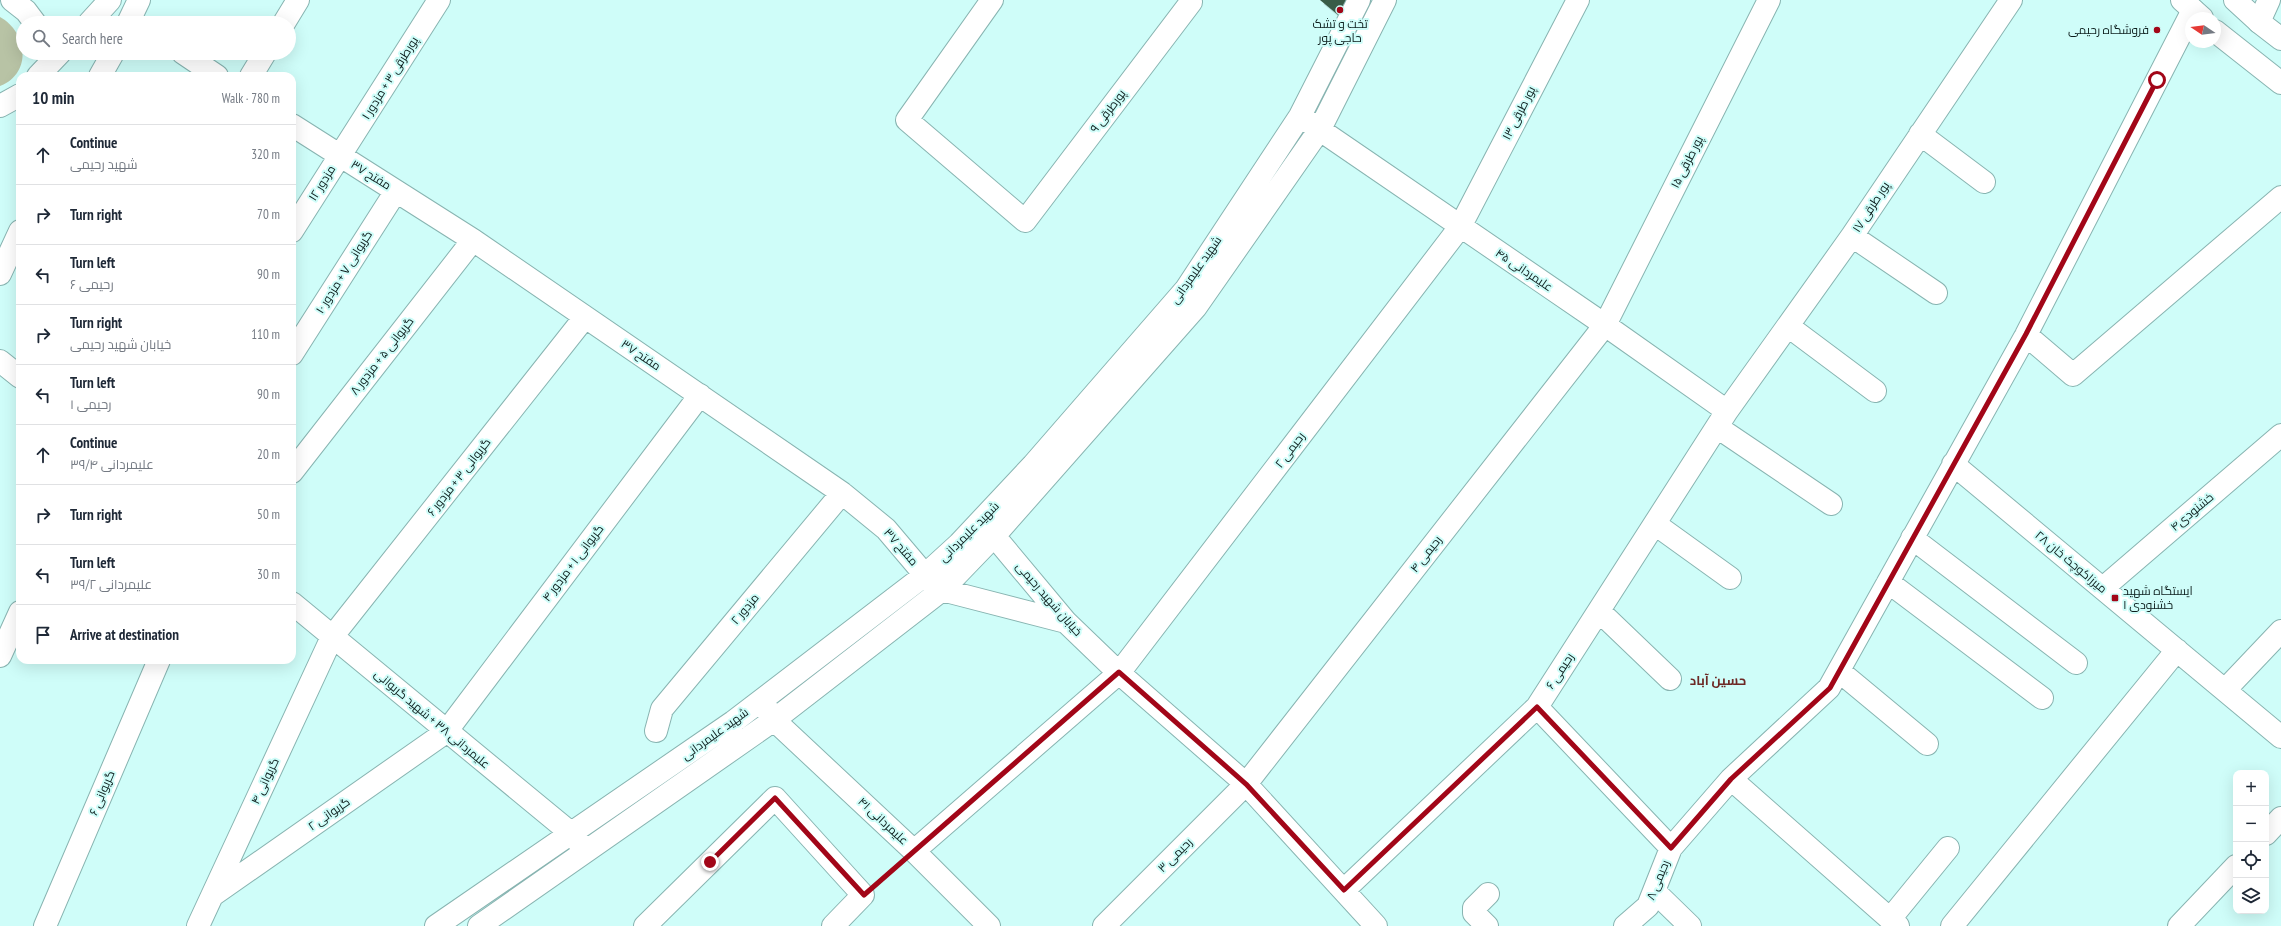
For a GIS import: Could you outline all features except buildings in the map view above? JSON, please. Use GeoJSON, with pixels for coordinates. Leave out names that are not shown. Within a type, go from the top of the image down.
{"type":"FeatureCollection","features":[{"type":"Feature","properties":{"kind":"street"},"geometry":{"type":"LineString","coordinates":[[12,0],[26,11],[30,16]]}},
{"type":"Feature","properties":{"kind":"street"},"geometry":{"type":"LineString","coordinates":[[95,16],[110,0]]}},
{"type":"Feature","properties":{"kind":"street"},"geometry":{"type":"LineString","coordinates":[[288,16],[298,0]]}},
{"type":"Feature","properties":{"kind":"street","name":"پورطرقی ۳ + مزدور ۱"},"geometry":{"type":"LineString","coordinates":[[340,156],[439,0]]}},
{"type":"Feature","properties":{"kind":"street","name":"پورطرقی ۹"},"geometry":{"type":"LineString","coordinates":[[992,0],[907,120],[1025,221],[1191,2]]}},
{"type":"Feature","properties":{"kind":"street","name":"شهید علیمردانی"},"geometry":{"type":"LineString","coordinates":[[436,926],[465,918],[578,842],[774,720],[942,590],[1033,465],[1186,289],[1300,116],[1359,0]]}},
{"type":"Feature","properties":{"kind":"street","name":"شهید علیمردانی"},"geometry":{"type":"LineString","coordinates":[[479,926],[578,842],[925,574],[988,528],[1196,307],[1320,129],[1385,0]]}},
{"type":"Feature","properties":{"kind":"street","name":"پور طرقی ۱۳"},"geometry":{"type":"LineString","coordinates":[[1460,227],[1578,0]]}},
{"type":"Feature","properties":{"kind":"street","name":"پور طرقی ۱۵"},"geometry":{"type":"LineString","coordinates":[[1606,325],[1769,0]]}},
{"type":"Feature","properties":{"kind":"street","name":"پور طرقی ۱۷"},"geometry":{"type":"LineString","coordinates":[[1722,419],[1852,236],[2011,0]]}},
{"type":"Feature","properties":{"kind":"street"},"geometry":{"type":"LineString","coordinates":[[2235,0],[2258,22],[2281,39]]}},
{"type":"Feature","properties":{"kind":"street"},"geometry":{"type":"LineString","coordinates":[[2258,22],[2269,0]]}},
{"type":"Feature","properties":{"kind":"street","name":"رحیمی ۸"},"geometry":{"type":"LineString","coordinates":[[1625,926],[1648,906],[1671,848],[1731,779],[1830,688],[2026,334],[2192,9]]}},
{"type":"Feature","properties":{"kind":"street"},"geometry":{"type":"LineString","coordinates":[[2221,36],[2281,83]]}},
{"type":"Feature","properties":{"kind":"street"},"geometry":{"type":"LineString","coordinates":[[38,72],[40,60]]}},
{"type":"Feature","properties":{"kind":"street"},"geometry":{"type":"LineString","coordinates":[[41,72],[53,60]]}},
{"type":"Feature","properties":{"kind":"street"},"geometry":{"type":"LineString","coordinates":[[102,72],[109,60]]}},
{"type":"Feature","properties":{"kind":"street"},"geometry":{"type":"LineString","coordinates":[[193,60],[210,72]]}},
{"type":"Feature","properties":{"kind":"street"},"geometry":{"type":"LineString","coordinates":[[253,72],[261,60]]}},
{"type":"Feature","properties":{"kind":"street"},"geometry":{"type":"LineString","coordinates":[[0,106],[16,98]]}},
{"type":"Feature","properties":{"kind":"street","name":"علیمردانی ۴۵"},"geometry":{"type":"LineString","coordinates":[[1300,116],[1460,227],[1606,325],[1722,419],[1832,504]]}},
{"type":"Feature","properties":{"kind":"street","name":"مفتح ۳۷"},"geometry":{"type":"LineString","coordinates":[[296,128],[473,240],[842,493],[886,529],[925,574],[942,590]]}},
{"type":"Feature","properties":{"kind":"street"},"geometry":{"type":"LineString","coordinates":[[1920,134],[1984,182]]}},
{"type":"Feature","properties":{"kind":"street","name":"مزدور ۱۲"},"geometry":{"type":"LineString","coordinates":[[296,225],[340,156]]}},
{"type":"Feature","properties":{"kind":"street","name":"گریوانی ۷ + مزدور ۱۰"},"geometry":{"type":"LineString","coordinates":[[296,348],[396,191]]}},
{"type":"Feature","properties":{"kind":"street"},"geometry":{"type":"LineString","coordinates":[[2026,334],[2073,375],[2281,197]]}},
{"type":"Feature","properties":{"kind":"street","name":"رحیمی ۲"},"geometry":{"type":"LineString","coordinates":[[914,850],[1119,672],[1460,227]]}},
{"type":"Feature","properties":{"kind":"street"},"geometry":{"type":"LineString","coordinates":[[1852,236],[1936,293]]}},
{"type":"Feature","properties":{"kind":"street"},"geometry":{"type":"LineString","coordinates":[[0,274],[16,240]]}},
{"type":"Feature","properties":{"kind":"street","name":"گریوانی ۵ + مزدور ۸"},"geometry":{"type":"LineString","coordinates":[[296,467],[473,240]]}},
{"type":"Feature","properties":{"kind":"street","name":"گریوانی ۳ + مزدور ۶"},"geometry":{"type":"LineString","coordinates":[[332,636],[585,317]]}},
{"type":"Feature","properties":{"kind":"street","name":"رحیمی ۴"},"geometry":{"type":"LineString","coordinates":[[1246,784],[1606,325]]}},
{"type":"Feature","properties":{"kind":"street"},"geometry":{"type":"LineString","coordinates":[[1788,326],[1875,391]]}},
{"type":"Feature","properties":{"kind":"street"},"geometry":{"type":"LineString","coordinates":[[0,361],[16,374]]}},
{"type":"Feature","properties":{"kind":"street","name":"گریوانی ۱ + مزدور ۴"},"geometry":{"type":"LineString","coordinates":[[446,732],[700,395]]}},
{"type":"Feature","properties":{"kind":"street","name":"رحیمی ۶"},"geometry":{"type":"LineString","coordinates":[[1344,890],[1537,707],[1722,419]]}},
{"type":"Feature","properties":{"kind":"street","name":"خشنودی۴"},"geometry":{"type":"LineString","coordinates":[[2103,588],[2280,439]]}},
{"type":"Feature","properties":{"kind":"street","name":"میرزاکوچک خان ۲۸"},"geometry":{"type":"LineString","coordinates":[[1953,464],[2281,737]]}},
{"type":"Feature","properties":{"kind":"street","name":"مزدور ۲"},"geometry":{"type":"LineString","coordinates":[[656,731],[662,709],[842,493]]}},
{"type":"Feature","properties":{"kind":"street"},"geometry":{"type":"LineString","coordinates":[[1655,524],[1730,578]]}},
{"type":"Feature","properties":{"kind":"street","name":"خیابان شهید رحیمی"},"geometry":{"type":"LineString","coordinates":[[988,528],[1066,622],[1119,672],[1246,784],[1376,926]]}},
{"type":"Feature","properties":{"kind":"street"},"geometry":{"type":"LineString","coordinates":[[1912,538],[2076,663]]}},
{"type":"Feature","properties":{"kind":"street"},"geometry":{"type":"LineString","coordinates":[[1888,582],[2042,698]]}},
{"type":"Feature","properties":{"kind":"street"},"geometry":{"type":"LineString","coordinates":[[942,590],[1066,622]]}},
{"type":"Feature","properties":{"kind":"street","name":"علیمردانی ۳۸ + شهید گریوانی"},"geometry":{"type":"LineString","coordinates":[[296,606],[578,842]]}},
{"type":"Feature","properties":{"kind":"street"},"geometry":{"type":"LineString","coordinates":[[1599,611],[1670,679]]}},
{"type":"Feature","properties":{"kind":"street"},"geometry":{"type":"LineString","coordinates":[[0,656],[16,621]]}},
{"type":"Feature","properties":{"kind":"street"},"geometry":{"type":"LineString","coordinates":[[2225,690],[2281,631]]}},
{"type":"Feature","properties":{"kind":"street","name":"گریوانی ۴"},"geometry":{"type":"LineString","coordinates":[[198,926],[332,636]]}},
{"type":"Feature","properties":{"kind":"street"},"geometry":{"type":"LineString","coordinates":[[1952,926],[2177,650]]}},
{"type":"Feature","properties":{"kind":"street","name":"گریوانی ۶"},"geometry":{"type":"LineString","coordinates":[[45,926],[157,664]]}},
{"type":"Feature","properties":{"kind":"street"},"geometry":{"type":"LineString","coordinates":[[1839,671],[1927,744]]}},
{"type":"Feature","properties":{"kind":"street","name":"علیمردانی ۴۱"},"geometry":{"type":"LineString","coordinates":[[761,700],[774,720],[914,850],[989,926]]}},
{"type":"Feature","properties":{"kind":"street"},"geometry":{"type":"LineString","coordinates":[[1537,707],[1671,848]]}},
{"type":"Feature","properties":{"kind":"street","name":"گریوانی ۲"},"geometry":{"type":"LineString","coordinates":[[212,896],[446,732]]}},
{"type":"Feature","properties":{"kind":"street"},"geometry":{"type":"LineString","coordinates":[[1731,779],[1894,922],[1948,848]]}},
{"type":"Feature","properties":{"kind":"street","name":"رحیمی ۳"},"geometry":{"type":"LineString","coordinates":[[1104,926],[1246,784]]}},
{"type":"Feature","properties":{"kind":"street"},"geometry":{"type":"LineString","coordinates":[[645,926],[775,798],[864,895],[833,926]]}},
{"type":"Feature","properties":{"kind":"street"},"geometry":{"type":"LineString","coordinates":[[2269,831],[2281,818]]}},
{"type":"Feature","properties":{"kind":"street"},"geometry":{"type":"LineString","coordinates":[[2180,926],[2233,869]]}},
{"type":"Feature","properties":{"kind":"street"},"geometry":{"type":"LineString","coordinates":[[1654,891],[1690,926]]}},
{"type":"Feature","properties":{"kind":"street"},"geometry":{"type":"LineString","coordinates":[[1487,926],[1474,913],[1474,908],[1488,894]]}},
{"type":"Feature","properties":{"kind":"path"},"geometry":{"type":"LineString","coordinates":[[864,895],[914,850]]}},
{"type":"Feature","properties":{"kind":"green space"},"geometry":{"type":"Polygon","coordinates":[[[0,17],[16,32],[16,60],[22,60],[22,62],[18,72],[16,72],[16,74],[11,80],[0,86],[0,17]]]}},
{"type":"Feature","properties":{"kind":"place","name":"تخت و تشک حاجی پور"},"geometry":{"type":"Point","coordinates":[1340,10]}},
{"type":"Feature","properties":{"kind":"place","name":"فروشگاه رحیمی"},"geometry":{"type":"Point","coordinates":[2157,30]}},
{"type":"Feature","properties":{"kind":"place","name":"ایستگاه شهید خشنودی ۱"},"geometry":{"type":"Point","coordinates":[2115,598]}},
{"type":"Feature","properties":{"kind":"district","name":"حسین آباد"},"geometry":{"type":"Point","coordinates":[1718,680]}},
{"type":"Feature","properties":{"kind":"route"},"geometry":{"type":"LineString","coordinates":[[710,862],[775,798],[864,895],[1119,672],[1246,784],[1344,890],[1537,707],[1671,848],[1731,779],[1830,688],[2026,334],[2157,80]]}}]}
